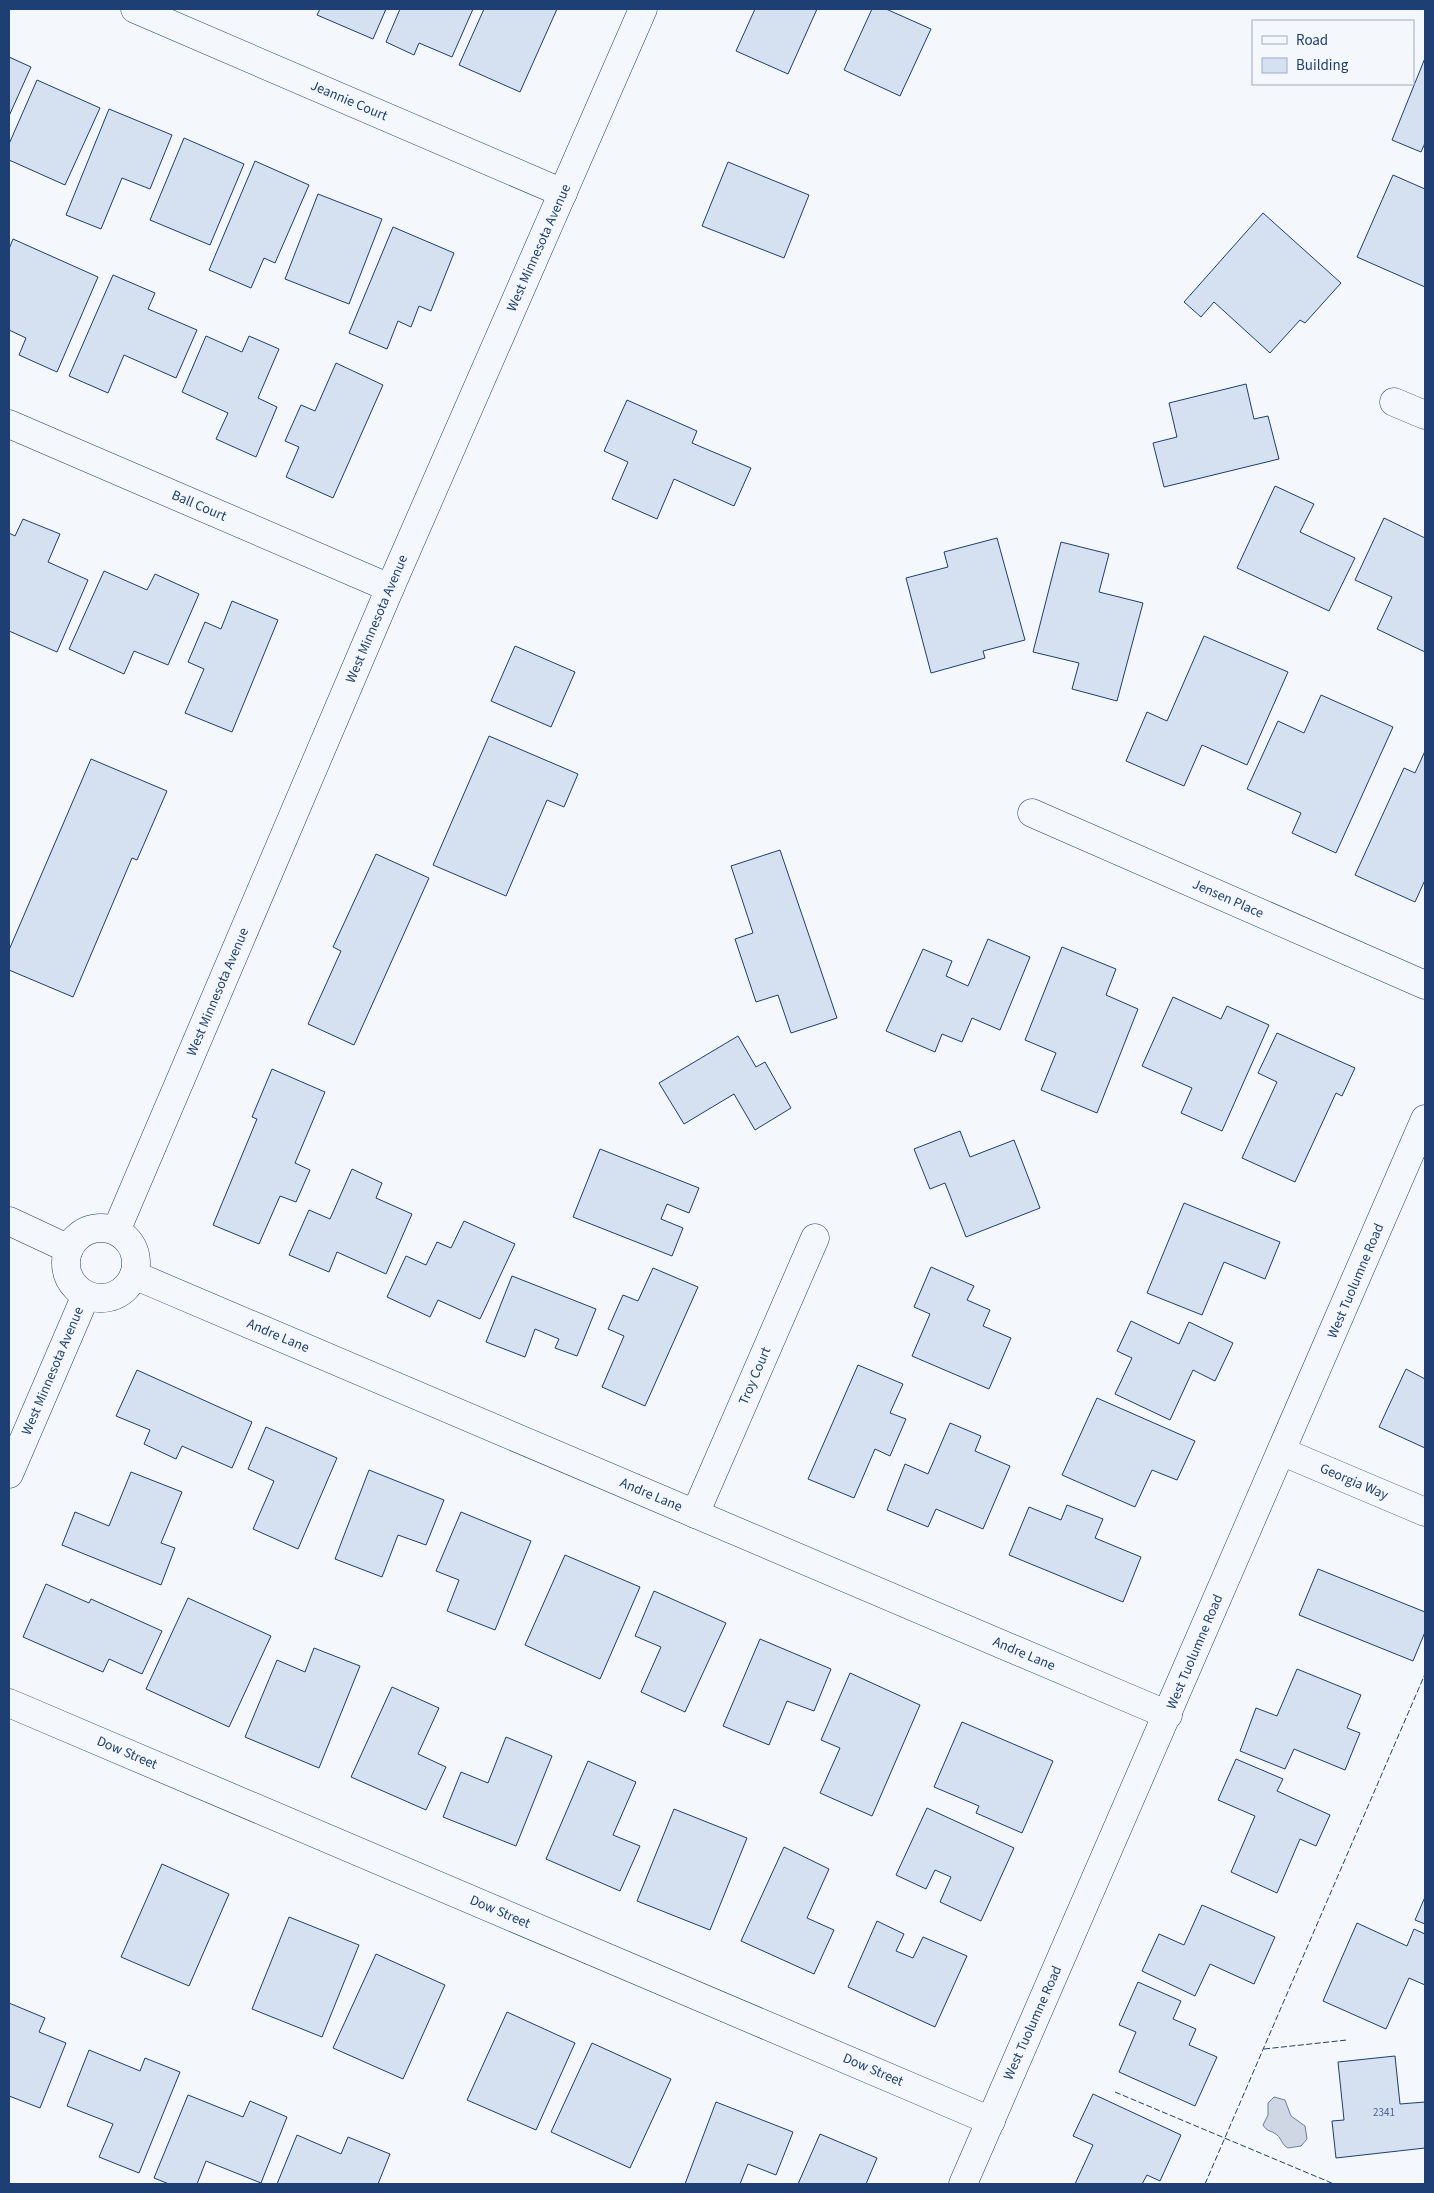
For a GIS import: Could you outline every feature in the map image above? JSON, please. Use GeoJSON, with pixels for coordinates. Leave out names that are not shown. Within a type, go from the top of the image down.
{"type":"FeatureCollection","features":[{"type":"Feature","properties":{"kind":"street","name":"Jeannie Court"},"geometry":{"type":"LineString","coordinates":[[135,9],[563,193]]}},
{"type":"Feature","properties":{"kind":"street","name":"West Minnesota Avenue"},"geometry":{"type":"LineString","coordinates":[[116,1231],[390,588],[643,9]]}},
{"type":"Feature","properties":{"kind":"street"},"geometry":{"type":"LineString","coordinates":[[1394,402],[1425,415]]}},
{"type":"Feature","properties":{"kind":"street","name":"Ball Court"},"geometry":{"type":"LineString","coordinates":[[9,424],[390,588]]}},
{"type":"Feature","properties":{"kind":"street","name":"Jensen Place"},"geometry":{"type":"LineString","coordinates":[[1032,813],[1425,984]]}},
{"type":"Feature","properties":{"kind":"street","name":"West Tuolumne Road"},"geometry":{"type":"LineString","coordinates":[[964,2184],[1283,1452],[1425,1119]]}},
{"type":"Feature","properties":{"kind":"street"},"geometry":{"type":"LineString","coordinates":[[9,1221],[68,1249]]}},
{"type":"Feature","properties":{"kind":"street"},"geometry":{"type":"LineString","coordinates":[[94,1228],[116,1231],[131,1245],[136,1265],[134,1275],[120,1293],[97,1298],[86,1295],[76,1289],[68,1275],[66,1259],[68,1249],[75,1239],[94,1228]]}},
{"type":"Feature","properties":{"kind":"street","name":"Troy Court"},"geometry":{"type":"LineString","coordinates":[[696,1514],[815,1238]]}},
{"type":"Feature","properties":{"kind":"street","name":"Andre Lane"},"geometry":{"type":"LineString","coordinates":[[134,1275],[1168,1715]]}},
{"type":"Feature","properties":{"kind":"street","name":"West Minnesota Avenue"},"geometry":{"type":"LineString","coordinates":[[9,1474],[86,1295]]}},
{"type":"Feature","properties":{"kind":"street","name":"Georgia Way"},"geometry":{"type":"LineString","coordinates":[[1283,1452],[1425,1512]]}},
{"type":"Feature","properties":{"kind":"street","name":"Dow Street"},"geometry":{"type":"LineString","coordinates":[[9,1703],[991,2121]]}},
{"type":"Feature","properties":{"kind":"shaded area"},"geometry":{"type":"Polygon","coordinates":[[[1274,2097],[1285,2100],[1291,2116],[1305,2126],[1307,2139],[1301,2146],[1288,2148],[1277,2135],[1266,2129],[1263,2125],[1268,2115],[1268,2103],[1274,2097]]]}},
{"type":"Feature","properties":{"kind":"building"},"geometry":{"type":"Polygon","coordinates":[[[320,9],[386,9],[373,39],[317,15],[320,9]]]}},
{"type":"Feature","properties":{"kind":"building"},"geometry":{"type":"Polygon","coordinates":[[[400,9],[473,9],[452,57],[419,43],[414,55],[386,42],[400,9]]]}},
{"type":"Feature","properties":{"kind":"building"},"geometry":{"type":"Polygon","coordinates":[[[484,9],[557,9],[520,92],[459,65],[484,9]]]}},
{"type":"Feature","properties":{"kind":"building"},"geometry":{"type":"Polygon","coordinates":[[[755,9],[817,9],[788,74],[736,51],[755,9]]]}},
{"type":"Feature","properties":{"kind":"building"},"geometry":{"type":"Polygon","coordinates":[[[872,9],[886,9],[931,29],[900,96],[844,70],[872,9]]]}},
{"type":"Feature","properties":{"kind":"building"},"geometry":{"type":"Polygon","coordinates":[[[9,57],[31,67],[9,116],[9,57]]]}},
{"type":"Feature","properties":{"kind":"building"},"geometry":{"type":"Polygon","coordinates":[[[1425,58],[1425,143],[1421,152],[1392,140],[1425,58]]]}},
{"type":"Feature","properties":{"kind":"building"},"geometry":{"type":"Polygon","coordinates":[[[37,80],[100,108],[65,185],[9,160],[9,144],[37,80]]]}},
{"type":"Feature","properties":{"kind":"building"},"geometry":{"type":"Polygon","coordinates":[[[109,109],[172,135],[150,189],[122,178],[101,229],[66,215],[109,109]]]}},
{"type":"Feature","properties":{"kind":"building"},"geometry":{"type":"Polygon","coordinates":[[[184,138],[244,164],[210,245],[150,220],[184,138]]]}},
{"type":"Feature","properties":{"kind":"building"},"geometry":{"type":"Polygon","coordinates":[[[255,161],[309,185],[275,263],[264,258],[251,288],[209,270],[255,161]]]}},
{"type":"Feature","properties":{"kind":"building"},"geometry":{"type":"Polygon","coordinates":[[[728,162],[809,195],[784,258],[702,226],[728,162]]]}},
{"type":"Feature","properties":{"kind":"building"},"geometry":{"type":"Polygon","coordinates":[[[1393,175],[1425,189],[1425,287],[1357,257],[1393,175]]]}},
{"type":"Feature","properties":{"kind":"building"},"geometry":{"type":"Polygon","coordinates":[[[318,194],[382,219],[349,304],[285,279],[318,194]]]}},
{"type":"Feature","properties":{"kind":"building"},"geometry":{"type":"Polygon","coordinates":[[[1263,213],[1341,283],[1305,323],[1300,320],[1270,353],[1214,302],[1201,317],[1184,302],[1263,213]]]}},
{"type":"Feature","properties":{"kind":"building"},"geometry":{"type":"Polygon","coordinates":[[[393,227],[454,253],[431,311],[419,306],[411,327],[398,321],[387,349],[349,333],[393,227]]]}},
{"type":"Feature","properties":{"kind":"building"},"geometry":{"type":"Polygon","coordinates":[[[13,239],[98,277],[57,372],[19,355],[26,338],[9,330],[9,249],[13,239]]]}},
{"type":"Feature","properties":{"kind":"building"},"geometry":{"type":"Polygon","coordinates":[[[113,275],[155,293],[148,309],[197,330],[176,378],[124,355],[108,393],[69,376],[113,275]]]}},
{"type":"Feature","properties":{"kind":"building"},"geometry":{"type":"Polygon","coordinates":[[[206,336],[242,352],[249,336],[279,349],[258,398],[277,407],[256,457],[216,439],[228,413],[182,392],[206,336]]]}},
{"type":"Feature","properties":{"kind":"building"},"geometry":{"type":"Polygon","coordinates":[[[336,363],[383,385],[333,498],[286,477],[299,447],[285,441],[301,405],[315,411],[336,363]]]}},
{"type":"Feature","properties":{"kind":"building"},"geometry":{"type":"Polygon","coordinates":[[[1246,384],[1254,419],[1268,416],[1279,459],[1164,487],[1153,443],[1177,437],[1169,403],[1246,384]]]}},
{"type":"Feature","properties":{"kind":"building"},"geometry":{"type":"Polygon","coordinates":[[[627,400],[697,431],[692,443],[751,468],[734,506],[674,479],[657,519],[612,499],[628,462],[604,451],[627,400]]]}},
{"type":"Feature","properties":{"kind":"building"},"geometry":{"type":"Polygon","coordinates":[[[1275,486],[1314,504],[1300,532],[1355,558],[1329,611],[1237,568],[1275,486]]]}},
{"type":"Feature","properties":{"kind":"building"},"geometry":{"type":"Polygon","coordinates":[[[1384,518],[1425,538],[1425,652],[1377,629],[1392,597],[1355,580],[1384,518]]]}},
{"type":"Feature","properties":{"kind":"building"},"geometry":{"type":"Polygon","coordinates":[[[23,519],[60,534],[48,562],[88,580],[57,652],[9,631],[9,533],[15,536],[23,519]]]}},
{"type":"Feature","properties":{"kind":"building"},"geometry":{"type":"Polygon","coordinates":[[[997,538],[1025,640],[983,651],[985,658],[931,673],[906,578],[948,567],[944,552],[997,538]]]}},
{"type":"Feature","properties":{"kind":"building"},"geometry":{"type":"Polygon","coordinates":[[[1061,542],[1109,554],[1099,592],[1143,603],[1117,701],[1072,689],[1079,663],[1033,652],[1061,542]]]}},
{"type":"Feature","properties":{"kind":"building"},"geometry":{"type":"Polygon","coordinates":[[[104,571],[147,590],[155,574],[199,594],[168,665],[134,651],[124,674],[69,649],[104,571]]]}},
{"type":"Feature","properties":{"kind":"building"},"geometry":{"type":"Polygon","coordinates":[[[232,601],[278,620],[232,732],[185,713],[204,669],[188,662],[205,622],[221,629],[232,601]]]}},
{"type":"Feature","properties":{"kind":"building"},"geometry":{"type":"Polygon","coordinates":[[[1204,636],[1288,672],[1247,765],[1202,745],[1184,786],[1126,761],[1147,712],[1167,721],[1204,636]]]}},
{"type":"Feature","properties":{"kind":"building"},"geometry":{"type":"Polygon","coordinates":[[[515,646],[575,672],[551,727],[491,701],[515,646]]]}},
{"type":"Feature","properties":{"kind":"building"},"geometry":{"type":"Polygon","coordinates":[[[1321,695],[1393,727],[1336,853],[1292,833],[1301,813],[1247,789],[1278,721],[1304,733],[1321,695]]]}},
{"type":"Feature","properties":{"kind":"building"},"geometry":{"type":"Polygon","coordinates":[[[489,736],[578,774],[564,807],[547,800],[506,896],[433,865],[489,736]]]}},
{"type":"Feature","properties":{"kind":"building"},"geometry":{"type":"Polygon","coordinates":[[[1425,751],[1425,880],[1415,902],[1355,875],[1404,768],[1415,773],[1425,751]]]}},
{"type":"Feature","properties":{"kind":"building"},"geometry":{"type":"Polygon","coordinates":[[[91,759],[167,791],[137,860],[132,858],[73,997],[9,970],[9,950],[91,759]]]}},
{"type":"Feature","properties":{"kind":"building"},"geometry":{"type":"Polygon","coordinates":[[[780,850],[837,1018],[791,1033],[778,995],[756,1002],[735,939],[753,933],[731,866],[780,850]]]}},
{"type":"Feature","properties":{"kind":"building"},"geometry":{"type":"Polygon","coordinates":[[[376,854],[429,878],[354,1045],[308,1024],[341,951],[333,947],[376,854]]]}},
{"type":"Feature","properties":{"kind":"building"},"geometry":{"type":"Polygon","coordinates":[[[988,939],[1030,957],[1000,1030],[972,1018],[962,1042],[942,1034],[935,1052],[886,1031],[923,949],[952,961],[946,976],[968,986],[988,939]]]}},
{"type":"Feature","properties":{"kind":"building"},"geometry":{"type":"Polygon","coordinates":[[[1062,947],[1116,969],[1106,995],[1138,1009],[1097,1113],[1041,1090],[1056,1053],[1025,1040],[1062,947]]]}},
{"type":"Feature","properties":{"kind":"building"},"geometry":{"type":"Polygon","coordinates":[[[1173,997],[1221,1019],[1227,1006],[1269,1025],[1222,1131],[1181,1113],[1192,1088],[1142,1066],[1173,997]]]}},
{"type":"Feature","properties":{"kind":"building"},"geometry":{"type":"Polygon","coordinates":[[[1277,1033],[1355,1068],[1342,1096],[1336,1093],[1295,1182],[1242,1158],[1277,1082],[1258,1073],[1277,1033]]]}},
{"type":"Feature","properties":{"kind":"building"},"geometry":{"type":"Polygon","coordinates":[[[738,1036],[756,1067],[765,1062],[791,1108],[755,1130],[734,1094],[684,1124],[659,1083],[738,1036]]]}},
{"type":"Feature","properties":{"kind":"building"},"geometry":{"type":"Polygon","coordinates":[[[272,1069],[325,1092],[295,1163],[310,1170],[296,1202],[280,1196],[259,1244],[213,1225],[257,1119],[252,1117],[272,1069]]]}},
{"type":"Feature","properties":{"kind":"building"},"geometry":{"type":"Polygon","coordinates":[[[960,1131],[970,1157],[1014,1140],[1040,1208],[966,1237],[945,1183],[930,1189],[914,1149],[960,1131]]]}},
{"type":"Feature","properties":{"kind":"building"},"geometry":{"type":"Polygon","coordinates":[[[600,1149],[699,1188],[689,1213],[667,1204],[661,1219],[683,1228],[672,1256],[573,1217],[600,1149]]]}},
{"type":"Feature","properties":{"kind":"building"},"geometry":{"type":"Polygon","coordinates":[[[352,1169],[382,1183],[376,1198],[412,1214],[386,1274],[337,1252],[329,1272],[289,1255],[309,1210],[330,1219],[352,1169]]]}},
{"type":"Feature","properties":{"kind":"building"},"geometry":{"type":"Polygon","coordinates":[[[1184,1203],[1280,1242],[1265,1279],[1224,1262],[1202,1315],[1147,1293],[1184,1203]]]}},
{"type":"Feature","properties":{"kind":"building"},"geometry":{"type":"Polygon","coordinates":[[[464,1221],[515,1244],[480,1319],[438,1300],[430,1317],[387,1297],[406,1256],[426,1265],[437,1242],[451,1248],[464,1221]]]}},
{"type":"Feature","properties":{"kind":"building"},"geometry":{"type":"Polygon","coordinates":[[[931,1267],[974,1286],[967,1300],[990,1310],[983,1326],[1011,1338],[989,1389],[912,1356],[930,1314],[914,1307],[931,1267]]]}},
{"type":"Feature","properties":{"kind":"building"},"geometry":{"type":"Polygon","coordinates":[[[653,1268],[698,1287],[645,1406],[602,1387],[624,1336],[608,1329],[623,1295],[638,1301],[653,1268]]]}},
{"type":"Feature","properties":{"kind":"building"},"geometry":{"type":"Polygon","coordinates":[[[512,1276],[596,1309],[577,1356],[555,1348],[559,1339],[535,1329],[525,1357],[486,1342],[512,1276]]]}},
{"type":"Feature","properties":{"kind":"building"},"geometry":{"type":"Polygon","coordinates":[[[1131,1321],[1179,1344],[1189,1322],[1233,1343],[1215,1381],[1193,1370],[1170,1420],[1115,1394],[1132,1358],[1117,1351],[1131,1321]]]}},
{"type":"Feature","properties":{"kind":"building"},"geometry":{"type":"Polygon","coordinates":[[[858,1365],[903,1384],[890,1413],[906,1419],[890,1456],[875,1449],[854,1498],[808,1479],[858,1365]]]}},
{"type":"Feature","properties":{"kind":"building"},"geometry":{"type":"Polygon","coordinates":[[[1406,1369],[1425,1379],[1425,1448],[1379,1427],[1406,1369]]]}},
{"type":"Feature","properties":{"kind":"building"},"geometry":{"type":"Polygon","coordinates":[[[137,1370],[252,1422],[232,1468],[182,1446],[176,1459],[144,1444],[150,1430],[116,1416],[137,1370]]]}},
{"type":"Feature","properties":{"kind":"building"},"geometry":{"type":"Polygon","coordinates":[[[1097,1398],[1195,1441],[1177,1480],[1152,1470],[1135,1507],[1062,1475],[1097,1398]]]}},
{"type":"Feature","properties":{"kind":"building"},"geometry":{"type":"Polygon","coordinates":[[[950,1423],[981,1436],[975,1451],[1010,1466],[983,1529],[936,1509],[928,1527],[887,1510],[905,1464],[928,1474],[950,1423]]]}},
{"type":"Feature","properties":{"kind":"building"},"geometry":{"type":"Polygon","coordinates":[[[266,1427],[337,1458],[298,1549],[253,1529],[274,1481],[248,1469],[266,1427]]]}},
{"type":"Feature","properties":{"kind":"building"},"geometry":{"type":"Polygon","coordinates":[[[369,1470],[444,1500],[426,1545],[398,1535],[382,1577],[335,1559],[369,1470]]]}},
{"type":"Feature","properties":{"kind":"building"},"geometry":{"type":"Polygon","coordinates":[[[131,1472],[182,1492],[161,1543],[175,1548],[161,1585],[62,1545],[75,1512],[109,1526],[131,1472]]]}},
{"type":"Feature","properties":{"kind":"building"},"geometry":{"type":"Polygon","coordinates":[[[1067,1505],[1103,1519],[1095,1538],[1141,1557],[1123,1602],[1009,1555],[1029,1507],[1061,1520],[1067,1505]]]}},
{"type":"Feature","properties":{"kind":"building"},"geometry":{"type":"Polygon","coordinates":[[[461,1512],[531,1541],[495,1630],[447,1611],[459,1580],[436,1571],[461,1512]]]}},
{"type":"Feature","properties":{"kind":"building"},"geometry":{"type":"Polygon","coordinates":[[[565,1555],[640,1587],[600,1679],[525,1645],[565,1555]]]}},
{"type":"Feature","properties":{"kind":"building"},"geometry":{"type":"Polygon","coordinates":[[[1318,1569],[1425,1612],[1425,1632],[1413,1661],[1299,1615],[1318,1569]]]}},
{"type":"Feature","properties":{"kind":"building"},"geometry":{"type":"Polygon","coordinates":[[[46,1584],[89,1603],[91,1599],[162,1631],[142,1674],[109,1659],[103,1672],[23,1637],[46,1584]]]}},
{"type":"Feature","properties":{"kind":"building"},"geometry":{"type":"Polygon","coordinates":[[[654,1591],[726,1623],[685,1712],[641,1692],[661,1647],[635,1636],[654,1591]]]}},
{"type":"Feature","properties":{"kind":"building"},"geometry":{"type":"Polygon","coordinates":[[[188,1598],[271,1636],[229,1727],[146,1689],[188,1598]]]}},
{"type":"Feature","properties":{"kind":"building"},"geometry":{"type":"Polygon","coordinates":[[[760,1639],[831,1669],[814,1711],[787,1701],[769,1745],[723,1726],[760,1639]]]}},
{"type":"Feature","properties":{"kind":"building"},"geometry":{"type":"Polygon","coordinates":[[[314,1648],[360,1666],[319,1768],[245,1737],[277,1660],[305,1672],[314,1648]]]}},
{"type":"Feature","properties":{"kind":"building"},"geometry":{"type":"Polygon","coordinates":[[[1297,1669],[1361,1695],[1347,1728],[1360,1733],[1345,1770],[1294,1749],[1285,1769],[1240,1751],[1256,1708],[1277,1716],[1297,1669]]]}},
{"type":"Feature","properties":{"kind":"building"},"geometry":{"type":"Polygon","coordinates":[[[850,1673],[920,1705],[872,1816],[820,1793],[840,1748],[821,1740],[850,1673]]]}},
{"type":"Feature","properties":{"kind":"building"},"geometry":{"type":"Polygon","coordinates":[[[392,1687],[439,1708],[418,1754],[446,1767],[426,1810],[351,1777],[392,1687]]]}},
{"type":"Feature","properties":{"kind":"building"},"geometry":{"type":"Polygon","coordinates":[[[962,1722],[1053,1761],[1022,1833],[976,1813],[979,1806],[934,1787],[962,1722]]]}},
{"type":"Feature","properties":{"kind":"building"},"geometry":{"type":"Polygon","coordinates":[[[506,1737],[552,1756],[516,1846],[443,1817],[461,1772],[488,1783],[506,1737]]]}},
{"type":"Feature","properties":{"kind":"building"},"geometry":{"type":"Polygon","coordinates":[[[1236,1759],[1283,1779],[1277,1791],[1330,1815],[1316,1846],[1300,1839],[1277,1893],[1231,1872],[1255,1816],[1218,1800],[1236,1759]]]}},
{"type":"Feature","properties":{"kind":"building"},"geometry":{"type":"Polygon","coordinates":[[[588,1761],[636,1782],[613,1835],[640,1846],[620,1891],[546,1859],[588,1761]]]}},
{"type":"Feature","properties":{"kind":"building"},"geometry":{"type":"Polygon","coordinates":[[[927,1808],[1014,1848],[981,1921],[940,1902],[951,1877],[935,1870],[926,1889],[896,1875],[927,1808]]]}},
{"type":"Feature","properties":{"kind":"building"},"geometry":{"type":"Polygon","coordinates":[[[674,1809],[747,1838],[710,1930],[637,1901],[674,1809]]]}},
{"type":"Feature","properties":{"kind":"building"},"geometry":{"type":"Polygon","coordinates":[[[784,1847],[829,1869],[807,1918],[834,1930],[814,1974],[741,1941],[784,1847]]]}},
{"type":"Feature","properties":{"kind":"building"},"geometry":{"type":"Polygon","coordinates":[[[162,1864],[229,1894],[189,1986],[121,1957],[162,1864]]]}},
{"type":"Feature","properties":{"kind":"building"},"geometry":{"type":"Polygon","coordinates":[[[1425,1897],[1425,1924],[1415,1920],[1425,1897]]]}},
{"type":"Feature","properties":{"kind":"building"},"geometry":{"type":"Polygon","coordinates":[[[1202,1905],[1275,1937],[1254,1984],[1210,1964],[1195,1996],[1142,1971],[1159,1934],[1184,1945],[1202,1905]]]}},
{"type":"Feature","properties":{"kind":"building"},"geometry":{"type":"Polygon","coordinates":[[[289,1917],[359,1945],[322,2037],[252,2009],[289,1917]]]}},
{"type":"Feature","properties":{"kind":"building"},"geometry":{"type":"Polygon","coordinates":[[[877,1921],[904,1934],[896,1951],[913,1958],[923,1937],[967,1956],[935,2027],[848,1987],[877,1921]]]}},
{"type":"Feature","properties":{"kind":"building"},"geometry":{"type":"Polygon","coordinates":[[[1357,1923],[1407,1946],[1414,1929],[1425,1934],[1425,1985],[1409,1978],[1386,2029],[1323,2001],[1357,1923]]]}},
{"type":"Feature","properties":{"kind":"building"},"geometry":{"type":"Polygon","coordinates":[[[376,1954],[445,1985],[403,2079],[333,2048],[376,1954]]]}},
{"type":"Feature","properties":{"kind":"building"},"geometry":{"type":"Polygon","coordinates":[[[1138,1982],[1181,2001],[1173,2019],[1196,2029],[1189,2045],[1217,2057],[1195,2106],[1119,2072],[1136,2032],[1119,2025],[1138,1982]]]}},
{"type":"Feature","properties":{"kind":"building"},"geometry":{"type":"Polygon","coordinates":[[[9,2003],[45,2018],[39,2032],[66,2043],[40,2108],[9,2096],[9,2003]]]}},
{"type":"Feature","properties":{"kind":"building"},"geometry":{"type":"Polygon","coordinates":[[[507,2012],[575,2043],[536,2130],[467,2100],[507,2012]]]}},
{"type":"Feature","properties":{"kind":"building"},"geometry":{"type":"Polygon","coordinates":[[[592,2043],[671,2079],[630,2168],[551,2132],[592,2043]]]}},
{"type":"Feature","properties":{"kind":"building"},"geometry":{"type":"Polygon","coordinates":[[[89,2050],[140,2071],[145,2058],[180,2072],[139,2173],[99,2157],[113,2124],[67,2106],[89,2050]]]}},
{"type":"Feature","properties":{"kind":"building"},"geometry":{"type":"Polygon","coordinates":[[[1395,2056],[1400,2104],[1425,2102],[1425,2148],[1336,2158],[1332,2121],[1344,2120],[1338,2062],[1395,2056]]]}},
{"type":"Feature","properties":{"kind":"building"},"geometry":{"type":"Polygon","coordinates":[[[1093,2094],[1181,2135],[1160,2181],[1147,2175],[1142,2184],[1075,2184],[1093,2145],[1073,2136],[1093,2094]]]}},
{"type":"Feature","properties":{"kind":"building"},"geometry":{"type":"Polygon","coordinates":[[[188,2095],[243,2117],[250,2101],[287,2117],[261,2183],[206,2161],[197,2184],[169,2184],[154,2178],[188,2095]]]}},
{"type":"Feature","properties":{"kind":"building"},"geometry":{"type":"Polygon","coordinates":[[[716,2102],[793,2132],[776,2175],[748,2164],[740,2184],[685,2184],[716,2102]]]}},
{"type":"Feature","properties":{"kind":"building"},"geometry":{"type":"Polygon","coordinates":[[[820,2134],[877,2158],[866,2184],[798,2184],[820,2134]]]}},
{"type":"Feature","properties":{"kind":"building"},"geometry":{"type":"Polygon","coordinates":[[[297,2135],[341,2154],[348,2137],[390,2154],[378,2184],[277,2184],[297,2135]]]}},
{"type":"Feature","properties":{"kind":"fence"},"geometry":{"type":"LineString","coordinates":[[1205,2184],[1425,1674]]}},
{"type":"Feature","properties":{"kind":"fence"},"geometry":{"type":"LineString","coordinates":[[1264,2049],[1347,2040]]}},
{"type":"Feature","properties":{"kind":"fence"},"geometry":{"type":"LineString","coordinates":[[1115,2092],[1334,2184]]}}]}
